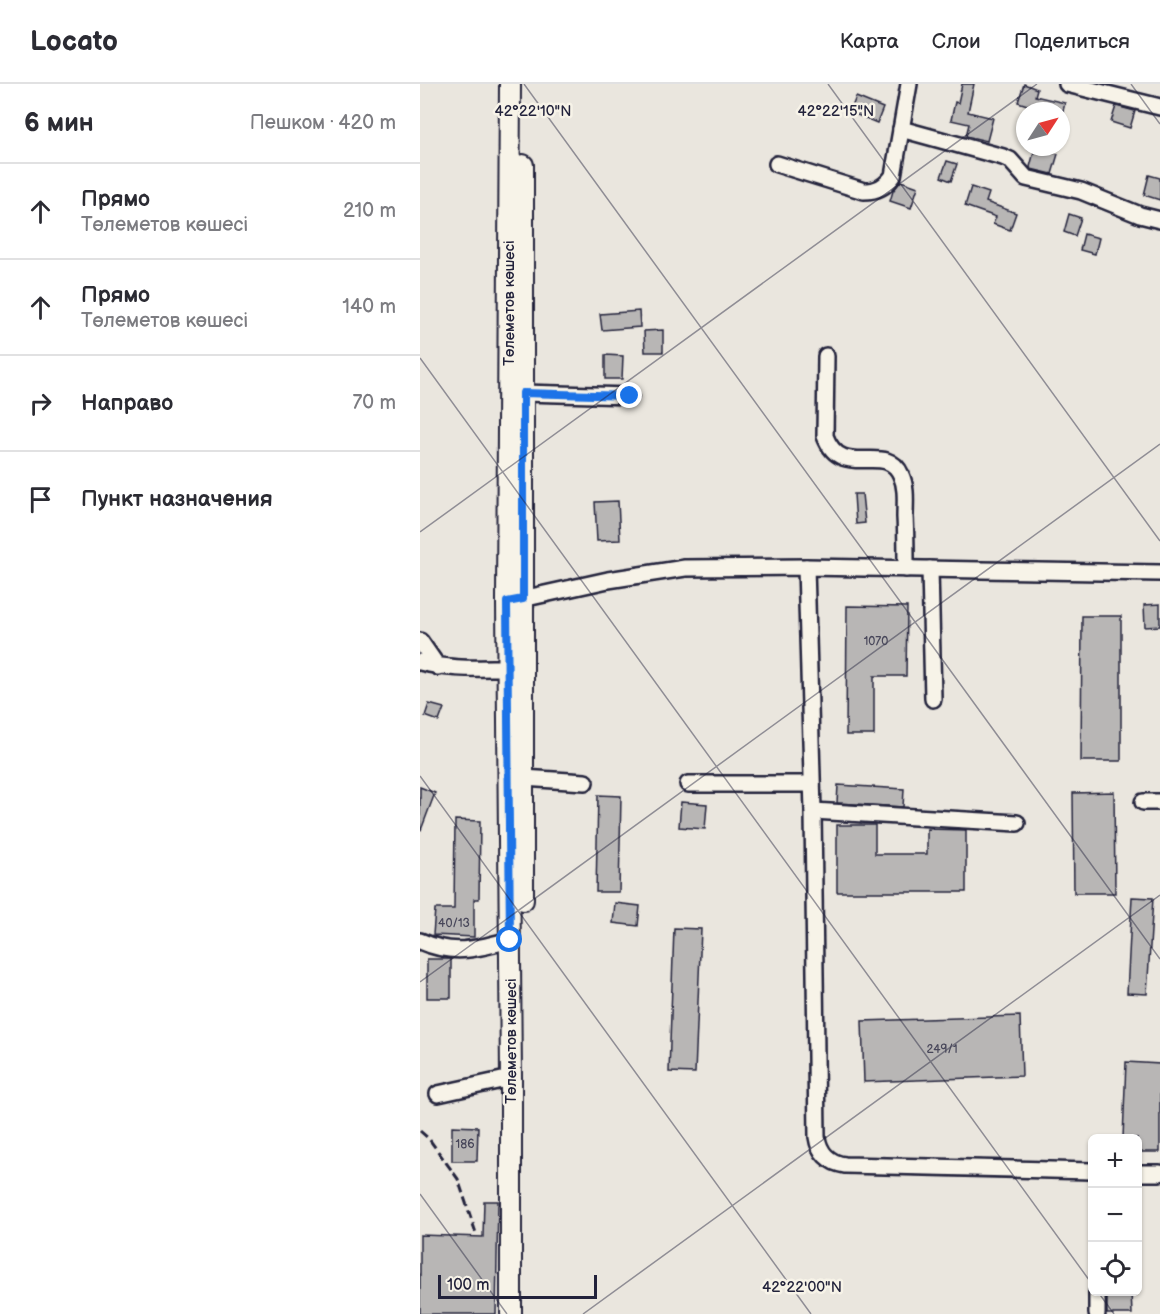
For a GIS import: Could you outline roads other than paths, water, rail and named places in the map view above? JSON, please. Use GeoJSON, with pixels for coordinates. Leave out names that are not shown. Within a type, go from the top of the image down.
{"type":"FeatureCollection","features":[{"type":"Feature","properties":{"kind":"main road","name":"Төлеметов көшесі"},"geometry":{"type":"LineString","coordinates":[[510,84],[515,601],[523,778],[524,1314]]}},
{"type":"Feature","properties":{"kind":"main road","name":"Төлеметов көшесі"},"geometry":{"type":"LineString","coordinates":[[511,1314],[508,668],[515,601],[523,393],[524,84]]}},
{"type":"Feature","properties":{"kind":"street"},"geometry":{"type":"LineString","coordinates":[[777,164],[864,190],[873,191],[881,188],[893,176],[909,84]]}},
{"type":"Feature","properties":{"kind":"street"},"geometry":{"type":"LineString","coordinates":[[1067,84],[1160,106]]}},
{"type":"Feature","properties":{"kind":"street"},"geometry":{"type":"LineString","coordinates":[[901,129],[1004,157],[1010,160],[1026,178],[1097,196],[1140,215],[1160,220]]}},
{"type":"Feature","properties":{"kind":"street"},"geometry":{"type":"LineString","coordinates":[[826,356],[825,436],[836,454],[849,460],[881,459],[894,464],[901,474],[905,489],[906,569]]}},
{"type":"Feature","properties":{"kind":"street"},"geometry":{"type":"LineString","coordinates":[[523,393],[630,396]]}},
{"type":"Feature","properties":{"kind":"street"},"geometry":{"type":"LineString","coordinates":[[515,601],[608,580],[685,568],[806,567],[1160,573]]}},
{"type":"Feature","properties":{"kind":"street"},"geometry":{"type":"LineString","coordinates":[[806,567],[813,811],[816,1137],[818,1146],[829,1160],[845,1165],[1088,1171]]}},
{"type":"Feature","properties":{"kind":"street"},"geometry":{"type":"LineString","coordinates":[[930,569],[933,699]]}},
{"type":"Feature","properties":{"kind":"street"},"geometry":{"type":"LineString","coordinates":[[420,641],[438,667]]}},
{"type":"Feature","properties":{"kind":"street"},"geometry":{"type":"LineString","coordinates":[[420,662],[456,669],[508,668]]}},
{"type":"Feature","properties":{"kind":"street"},"geometry":{"type":"LineString","coordinates":[[523,778],[585,782]]}},
{"type":"Feature","properties":{"kind":"street"},"geometry":{"type":"LineString","coordinates":[[688,784],[812,784]]}},
{"type":"Feature","properties":{"kind":"street"},"geometry":{"type":"LineString","coordinates":[[1143,802],[1160,802]]}},
{"type":"Feature","properties":{"kind":"street"},"geometry":{"type":"LineString","coordinates":[[813,811],[1017,823]]}},
{"type":"Feature","properties":{"kind":"street"},"geometry":{"type":"LineString","coordinates":[[420,941],[434,947],[456,951],[482,948],[510,940]]}},
{"type":"Feature","properties":{"kind":"street"},"geometry":{"type":"LineString","coordinates":[[438,1094],[511,1078]]}},
{"type":"Feature","properties":{"kind":"street"},"geometry":{"type":"LineString","coordinates":[[1142,1173],[1160,1173]]}},
{"type":"Feature","properties":{"kind":"street"},"geometry":{"type":"LineString","coordinates":[[1097,1296],[1097,1314]]}},
{"type":"Feature","properties":{"kind":"railway"},"geometry":{"type":"LineString","coordinates":[[420,1131],[429,1139],[458,1179],[476,1233]]}}]}
